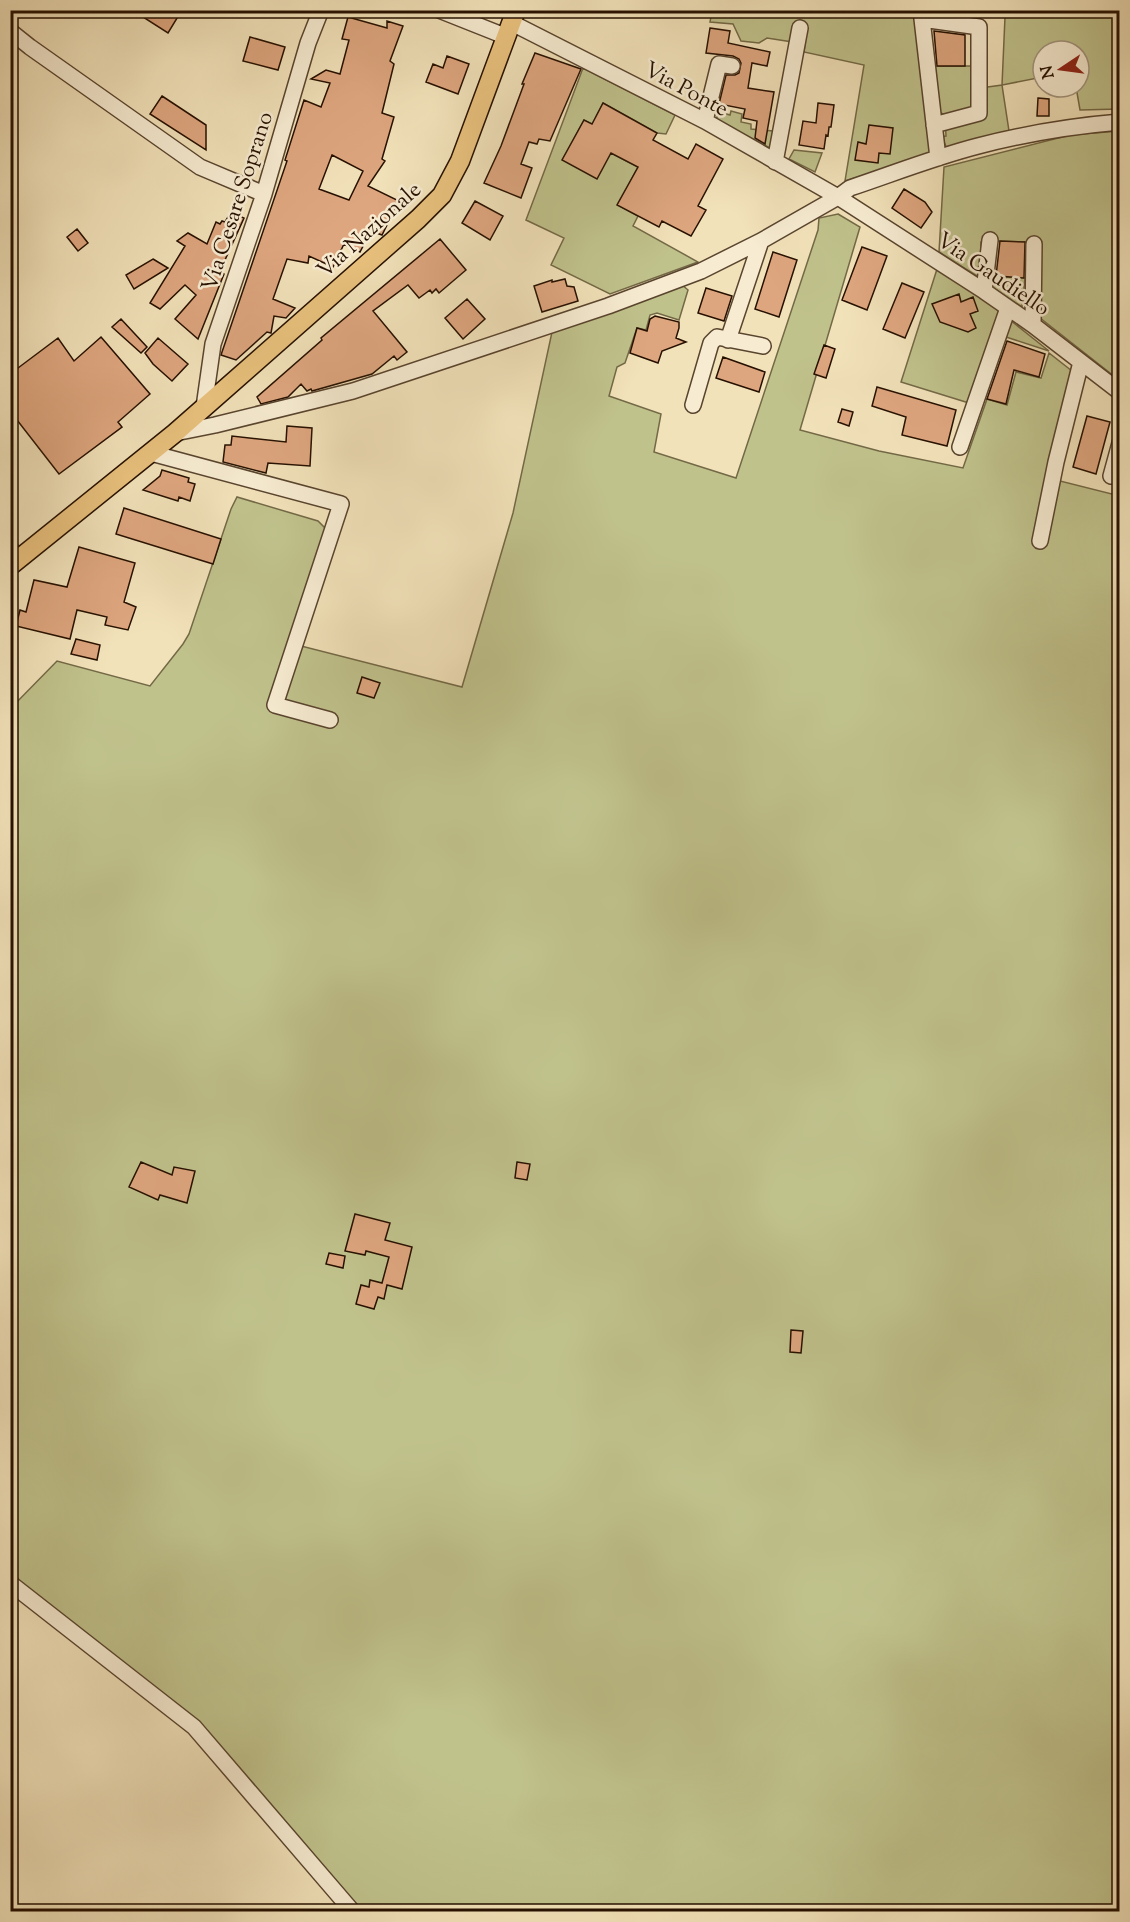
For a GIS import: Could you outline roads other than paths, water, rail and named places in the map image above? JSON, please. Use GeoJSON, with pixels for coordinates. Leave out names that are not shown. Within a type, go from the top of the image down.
{"type":"FeatureCollection","features":[{"type":"Feature","properties":{"kind":"main road","name":"Via Nazionale"},"geometry":{"type":"LineString","coordinates":[[12,559],[175,433],[418,219],[442,195],[471,134],[511,23]]}},
{"type":"Feature","properties":{"kind":"street","name":"Via Cesare Soprano"},"geometry":{"type":"LineString","coordinates":[[204,407],[213,344],[264,194],[308,43],[321,10]]}},
{"type":"Feature","properties":{"kind":"street","name":"Via Ponte"},"geometry":{"type":"LineString","coordinates":[[439,10],[511,23],[705,122],[838,197]]}},
{"type":"Feature","properties":{"kind":"street"},"geometry":{"type":"LineString","coordinates":[[934,124],[979,112],[980,27],[922,19],[934,124],[938,158]]}},
{"type":"Feature","properties":{"kind":"street"},"geometry":{"type":"LineString","coordinates":[[775,162],[800,28]]}},
{"type":"Feature","properties":{"kind":"street"},"geometry":{"type":"LineString","coordinates":[[10,31],[200,167],[264,194]]}},
{"type":"Feature","properties":{"kind":"street"},"geometry":{"type":"LineString","coordinates":[[705,122],[719,64],[732,66]]}},
{"type":"Feature","properties":{"kind":"street"},"geometry":{"type":"LineString","coordinates":[[175,433],[214,426],[352,391],[550,326],[653,289],[701,271],[761,241],[850,188],[938,158],[977,146],[1040,133],[1090,124],[1119,122]]}},
{"type":"Feature","properties":{"kind":"street","name":"Via Gaudiello"},"geometry":{"type":"LineString","coordinates":[[838,197],[1033,325],[1119,392]]}},
{"type":"Feature","properties":{"kind":"street"},"geometry":{"type":"LineString","coordinates":[[984,291],[990,240]]}},
{"type":"Feature","properties":{"kind":"street"},"geometry":{"type":"LineString","coordinates":[[728,340],[761,241]]}},
{"type":"Feature","properties":{"kind":"street"},"geometry":{"type":"LineString","coordinates":[[1033,325],[1034,244]]}},
{"type":"Feature","properties":{"kind":"street"},"geometry":{"type":"LineString","coordinates":[[960,447],[1008,308]]}},
{"type":"Feature","properties":{"kind":"street"},"geometry":{"type":"LineString","coordinates":[[693,405],[711,343],[717,337],[763,346]]}},
{"type":"Feature","properties":{"kind":"street"},"geometry":{"type":"LineString","coordinates":[[1040,541],[1056,462],[1082,362]]}},
{"type":"Feature","properties":{"kind":"street"},"geometry":{"type":"LineString","coordinates":[[1111,476],[1119,443]]}},
{"type":"Feature","properties":{"kind":"street"},"geometry":{"type":"LineString","coordinates":[[151,453],[341,504],[275,705],[330,720]]}},
{"type":"Feature","properties":{"kind":"street"},"geometry":{"type":"LineString","coordinates":[[10,1582],[194,1727],[352,1911]]}}]}
